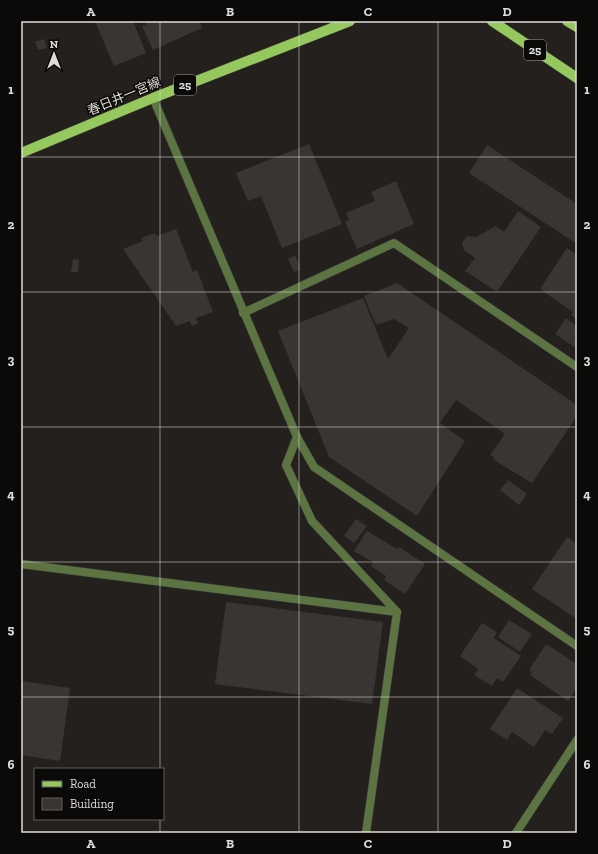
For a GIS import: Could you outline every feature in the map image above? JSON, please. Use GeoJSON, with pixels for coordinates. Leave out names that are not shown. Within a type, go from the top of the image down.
{"type":"FeatureCollection","features":[{"type":"Feature","properties":{"kind":"main road","name":"春日井一宮線"},"geometry":{"type":"LineString","coordinates":[[21,153],[153,98],[350,21]]}},
{"type":"Feature","properties":{"kind":"main road","name":"25"},"geometry":{"type":"LineString","coordinates":[[492,21],[577,78]]}},
{"type":"Feature","properties":{"kind":"main road"},"geometry":{"type":"LineString","coordinates":[[568,21],[577,27]]}},
{"type":"Feature","properties":{"kind":"street"},"geometry":{"type":"LineString","coordinates":[[153,98],[243,313],[297,436],[314,466],[577,646]]}},
{"type":"Feature","properties":{"kind":"street"},"geometry":{"type":"LineString","coordinates":[[243,313],[394,243],[577,367]]}},
{"type":"Feature","properties":{"kind":"street"},"geometry":{"type":"LineString","coordinates":[[297,436],[286,465],[312,521],[397,612]]}},
{"type":"Feature","properties":{"kind":"street"},"geometry":{"type":"LineString","coordinates":[[21,564],[397,612]]}},
{"type":"Feature","properties":{"kind":"street"},"geometry":{"type":"LineString","coordinates":[[366,833],[397,612]]}},
{"type":"Feature","properties":{"kind":"street"},"geometry":{"type":"LineString","coordinates":[[516,833],[577,740]]}},
{"type":"Feature","properties":{"kind":"building"},"geometry":{"type":"Polygon","coordinates":[[[95,21],[133,21],[146,53],[114,66],[95,21]]]}},
{"type":"Feature","properties":{"kind":"building"},"geometry":{"type":"Polygon","coordinates":[[[145,21],[199,21],[202,28],[153,50],[142,26],[146,25],[145,21]]]}},
{"type":"Feature","properties":{"kind":"building"},"geometry":{"type":"Polygon","coordinates":[[[44,39],[47,48],[38,50],[35,42],[44,39]]]}},
{"type":"Feature","properties":{"kind":"building"},"geometry":{"type":"Polygon","coordinates":[[[309,144],[342,224],[282,248],[261,196],[248,201],[236,173],[309,144]]]}},
{"type":"Feature","properties":{"kind":"building"},"geometry":{"type":"Polygon","coordinates":[[[487,145],[577,204],[577,244],[469,173],[487,145]]]}},
{"type":"Feature","properties":{"kind":"building"},"geometry":{"type":"Polygon","coordinates":[[[396,181],[414,224],[357,249],[345,222],[349,220],[346,213],[375,201],[371,192],[396,181]]]}},
{"type":"Feature","properties":{"kind":"building"},"geometry":{"type":"Polygon","coordinates":[[[518,211],[541,227],[497,292],[465,271],[475,258],[464,250],[462,243],[467,236],[476,237],[496,226],[504,232],[518,211]]]}},
{"type":"Feature","properties":{"kind":"building"},"geometry":{"type":"Polygon","coordinates":[[[176,229],[193,272],[197,270],[213,312],[196,318],[198,323],[192,326],[190,321],[176,326],[123,249],[143,241],[141,238],[155,233],[156,236],[176,229]]]}},
{"type":"Feature","properties":{"kind":"building"},"geometry":{"type":"Polygon","coordinates":[[[567,248],[577,255],[577,319],[571,315],[573,312],[540,289],[567,248]]]}},
{"type":"Feature","properties":{"kind":"building"},"geometry":{"type":"Polygon","coordinates":[[[295,255],[301,269],[294,272],[288,259],[295,255]]]}},
{"type":"Feature","properties":{"kind":"building"},"geometry":{"type":"Polygon","coordinates":[[[73,259],[79,260],[78,272],[71,272],[73,259]]]}},
{"type":"Feature","properties":{"kind":"building"},"geometry":{"type":"Polygon","coordinates":[[[397,283],[577,405],[577,416],[532,483],[494,460],[495,458],[490,455],[505,434],[456,400],[440,423],[465,441],[417,516],[329,457],[278,331],[363,298],[388,359],[409,328],[394,319],[376,325],[364,296],[397,283]]]}},
{"type":"Feature","properties":{"kind":"building"},"geometry":{"type":"Polygon","coordinates":[[[566,318],[577,326],[576,348],[555,334],[566,318]]]}},
{"type":"Feature","properties":{"kind":"building"},"geometry":{"type":"Polygon","coordinates":[[[508,480],[527,494],[519,505],[500,490],[508,480]]]}},
{"type":"Feature","properties":{"kind":"building"},"geometry":{"type":"Polygon","coordinates":[[[356,519],[367,526],[354,543],[344,536],[356,519]]]}},
{"type":"Feature","properties":{"kind":"building"},"geometry":{"type":"Polygon","coordinates":[[[367,531],[397,549],[399,547],[425,564],[405,594],[384,580],[386,576],[371,566],[373,562],[354,551],[367,531]]]}},
{"type":"Feature","properties":{"kind":"building"},"geometry":{"type":"Polygon","coordinates":[[[567,537],[577,544],[577,619],[532,589],[567,537]]]}},
{"type":"Feature","properties":{"kind":"building"},"geometry":{"type":"Polygon","coordinates":[[[226,602],[383,622],[372,704],[215,684],[226,602]]]}},
{"type":"Feature","properties":{"kind":"building"},"geometry":{"type":"Polygon","coordinates":[[[509,620],[532,634],[520,652],[498,637],[509,620]]]}},
{"type":"Feature","properties":{"kind":"building"},"geometry":{"type":"Polygon","coordinates":[[[482,623],[497,632],[494,638],[521,656],[503,682],[497,678],[492,686],[474,675],[478,669],[460,656],[482,623]]]}},
{"type":"Feature","properties":{"kind":"building"},"geometry":{"type":"Polygon","coordinates":[[[546,644],[577,664],[577,688],[568,701],[530,675],[532,672],[529,670],[546,644]]]}},
{"type":"Feature","properties":{"kind":"building"},"geometry":{"type":"Polygon","coordinates":[[[21,681],[70,688],[60,761],[21,755],[21,681]]]}},
{"type":"Feature","properties":{"kind":"building"},"geometry":{"type":"Polygon","coordinates":[[[517,688],[563,718],[552,734],[545,730],[534,747],[512,732],[507,740],[490,729],[517,688]]]}}]}
